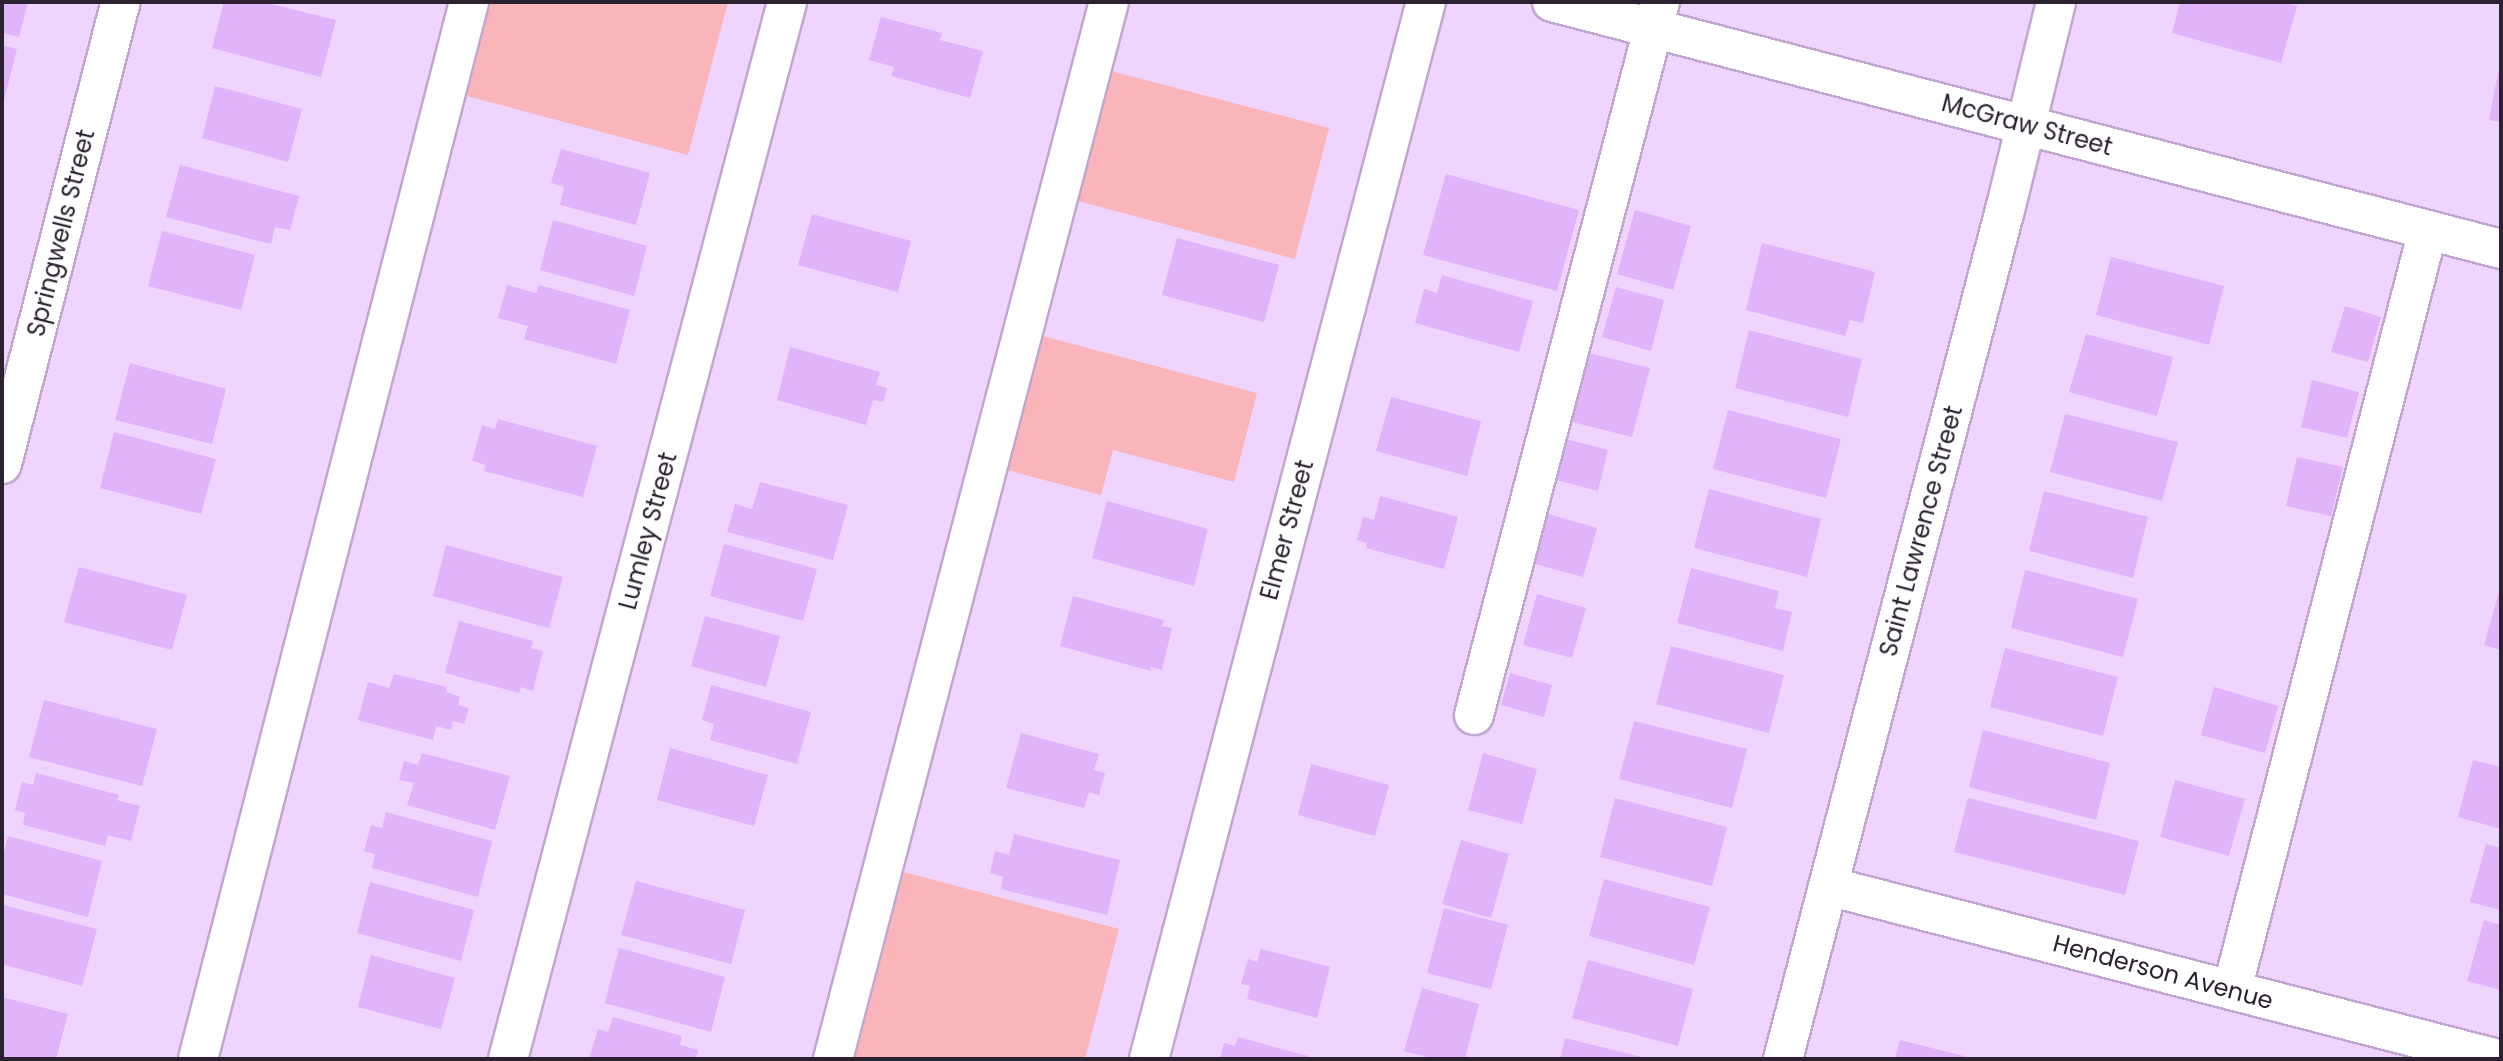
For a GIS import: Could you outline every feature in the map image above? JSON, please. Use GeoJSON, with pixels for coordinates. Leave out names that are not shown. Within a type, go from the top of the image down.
{"type":"FeatureCollection","features":[{"type":"Feature","properties":{"kind":"street","name":"Springwells Street"},"geometry":{"type":"LineString","coordinates":[[2,464],[121,2]]}},
{"type":"Feature","properties":{"kind":"street"},"geometry":{"type":"LineString","coordinates":[[198,1059],[469,2]]}},
{"type":"Feature","properties":{"kind":"street","name":"Lumley Street"},"geometry":{"type":"LineString","coordinates":[[508,1059],[787,2]]}},
{"type":"Feature","properties":{"kind":"street"},"geometry":{"type":"LineString","coordinates":[[833,1059],[1109,2]]}},
{"type":"Feature","properties":{"kind":"street","name":"Elmer Street"},"geometry":{"type":"LineString","coordinates":[[1149,1059],[1426,2]]}},
{"type":"Feature","properties":{"kind":"street","name":"McGraw Street"},"geometry":{"type":"LineString","coordinates":[[1552,2],[1657,15],[2026,124],[2501,249]]}},
{"type":"Feature","properties":{"kind":"street","name":"Saint Lawrence Street"},"geometry":{"type":"LineString","coordinates":[[1783,1059],[2056,2]]}},
{"type":"Feature","properties":{"kind":"street"},"geometry":{"type":"LineString","coordinates":[[1474,715],[1657,15]]}},
{"type":"Feature","properties":{"kind":"street"},"geometry":{"type":"LineString","coordinates":[[2232,990],[2428,230]]}},
{"type":"Feature","properties":{"kind":"street","name":"Henderson Avenue"},"geometry":{"type":"LineString","coordinates":[[1828,886],[2498,1059]]}},
{"type":"Feature","properties":{"kind":"shaded area"},"geometry":{"type":"Polygon","coordinates":[[[491,2],[728,2],[688,155],[467,96],[491,2]]]}},
{"type":"Feature","properties":{"kind":"shaded area"},"geometry":{"type":"Polygon","coordinates":[[[1111,71],[1329,128],[1295,259],[1078,201],[1111,71]]]}},
{"type":"Feature","properties":{"kind":"shaded area"},"geometry":{"type":"Polygon","coordinates":[[[1043,336],[1257,393],[1234,482],[1113,450],[1101,495],[1007,470],[1043,336]]]}},
{"type":"Feature","properties":{"kind":"shaded area"},"geometry":{"type":"Polygon","coordinates":[[[904,872],[1119,929],[1085,1059],[855,1059],[904,872]]]}},
{"type":"Feature","properties":{"kind":"building"},"geometry":{"type":"Polygon","coordinates":[[[2,2],[28,2],[19,37],[2,33],[2,2]]]}},
{"type":"Feature","properties":{"kind":"building"},"geometry":{"type":"Polygon","coordinates":[[[224,2],[263,2],[336,20],[321,77],[212,48],[224,2]]]}},
{"type":"Feature","properties":{"kind":"building"},"geometry":{"type":"Polygon","coordinates":[[[2180,2],[2281,2],[2297,6],[2281,63],[2172,33],[2180,2]]]}},
{"type":"Feature","properties":{"kind":"building"},"geometry":{"type":"Polygon","coordinates":[[[881,17],[942,33],[940,40],[983,51],[970,98],[891,76],[894,67],[869,60],[881,17]]]}},
{"type":"Feature","properties":{"kind":"building"},"geometry":{"type":"Polygon","coordinates":[[[2,45],[17,49],[3,104],[2,104],[2,45]]]}},
{"type":"Feature","properties":{"kind":"building"},"geometry":{"type":"Polygon","coordinates":[[[2498,73],[2501,73],[2501,122],[2489,120],[2498,73]]]}},
{"type":"Feature","properties":{"kind":"building"},"geometry":{"type":"Polygon","coordinates":[[[215,86],[302,109],[288,162],[202,138],[215,86]]]}},
{"type":"Feature","properties":{"kind":"building"},"geometry":{"type":"Polygon","coordinates":[[[561,149],[650,173],[636,225],[560,205],[564,187],[551,183],[561,149]]]}},
{"type":"Feature","properties":{"kind":"building"},"geometry":{"type":"Polygon","coordinates":[[[180,165],[299,196],[290,230],[275,227],[271,244],[166,217],[180,165]]]}},
{"type":"Feature","properties":{"kind":"building"},"geometry":{"type":"Polygon","coordinates":[[[1446,174],[1579,210],[1557,291],[1423,255],[1446,174]]]}},
{"type":"Feature","properties":{"kind":"building"},"geometry":{"type":"Polygon","coordinates":[[[1635,210],[1691,226],[1673,290],[1617,274],[1635,210]]]}},
{"type":"Feature","properties":{"kind":"building"},"geometry":{"type":"Polygon","coordinates":[[[812,214],[911,241],[898,292],[798,265],[812,214]]]}},
{"type":"Feature","properties":{"kind":"building"},"geometry":{"type":"Polygon","coordinates":[[[553,220],[647,246],[634,296],[540,270],[553,220]]]}},
{"type":"Feature","properties":{"kind":"building"},"geometry":{"type":"Polygon","coordinates":[[[162,231],[255,255],[241,310],[148,286],[162,231]]]}},
{"type":"Feature","properties":{"kind":"building"},"geometry":{"type":"Polygon","coordinates":[[[1177,238],[1279,265],[1264,322],[1162,295],[1177,238]]]}},
{"type":"Feature","properties":{"kind":"building"},"geometry":{"type":"Polygon","coordinates":[[[1762,243],[1875,272],[1863,323],[1850,320],[1845,336],[1746,310],[1762,243]]]}},
{"type":"Feature","properties":{"kind":"building"},"geometry":{"type":"Polygon","coordinates":[[[2111,257],[2224,286],[2209,345],[2096,315],[2111,257]]]}},
{"type":"Feature","properties":{"kind":"building"},"geometry":{"type":"Polygon","coordinates":[[[1442,275],[1533,301],[1519,352],[1415,323],[1424,289],[1437,293],[1442,275]]]}},
{"type":"Feature","properties":{"kind":"building"},"geometry":{"type":"Polygon","coordinates":[[[507,285],[536,293],[539,285],[630,310],[616,364],[524,339],[528,326],[498,318],[507,285]]]}},
{"type":"Feature","properties":{"kind":"building"},"geometry":{"type":"Polygon","coordinates":[[[1616,287],[1664,300],[1651,351],[1602,337],[1616,287]]]}},
{"type":"Feature","properties":{"kind":"building"},"geometry":{"type":"Polygon","coordinates":[[[2345,306],[2381,317],[2368,362],[2331,352],[2345,306]]]}},
{"type":"Feature","properties":{"kind":"building"},"geometry":{"type":"Polygon","coordinates":[[[1749,330],[1862,359],[1848,417],[1735,388],[1749,330]]]}},
{"type":"Feature","properties":{"kind":"building"},"geometry":{"type":"Polygon","coordinates":[[[2086,334],[2173,357],[2157,416],[2069,392],[2086,334]]]}},
{"type":"Feature","properties":{"kind":"building"},"geometry":{"type":"Polygon","coordinates":[[[790,347],[880,372],[876,385],[887,388],[883,402],[873,400],[866,425],[777,400],[790,347]]]}},
{"type":"Feature","properties":{"kind":"building"},"geometry":{"type":"Polygon","coordinates":[[[1589,353],[1650,368],[1632,437],[1572,422],[1589,353]]]}},
{"type":"Feature","properties":{"kind":"building"},"geometry":{"type":"Polygon","coordinates":[[[130,363],[226,389],[212,444],[115,420],[130,363]]]}},
{"type":"Feature","properties":{"kind":"building"},"geometry":{"type":"Polygon","coordinates":[[[2312,380],[2359,392],[2347,438],[2301,427],[2312,380]]]}},
{"type":"Feature","properties":{"kind":"building"},"geometry":{"type":"Polygon","coordinates":[[[1391,397],[1481,421],[1467,476],[1376,451],[1391,397]]]}},
{"type":"Feature","properties":{"kind":"building"},"geometry":{"type":"Polygon","coordinates":[[[1728,410],[1841,439],[1826,498],[1713,469],[1728,410]]]}},
{"type":"Feature","properties":{"kind":"building"},"geometry":{"type":"Polygon","coordinates":[[[2065,414],[2178,442],[2162,501],[2050,472],[2065,414]]]}},
{"type":"Feature","properties":{"kind":"building"},"geometry":{"type":"Polygon","coordinates":[[[498,419],[597,446],[583,497],[484,471],[486,465],[472,461],[482,425],[495,429],[498,419]]]}},
{"type":"Feature","properties":{"kind":"building"},"geometry":{"type":"Polygon","coordinates":[[[114,432],[216,459],[201,514],[100,488],[114,432]]]}},
{"type":"Feature","properties":{"kind":"building"},"geometry":{"type":"Polygon","coordinates":[[[1566,439],[1608,450],[1598,491],[1556,480],[1566,439]]]}},
{"type":"Feature","properties":{"kind":"building"},"geometry":{"type":"Polygon","coordinates":[[[2297,457],[2343,467],[2331,516],[2286,506],[2297,457]]]}},
{"type":"Feature","properties":{"kind":"building"},"geometry":{"type":"Polygon","coordinates":[[[760,482],[848,505],[833,560],[727,532],[735,504],[752,509],[760,482]]]}},
{"type":"Feature","properties":{"kind":"building"},"geometry":{"type":"Polygon","coordinates":[[[1709,489],[1821,519],[1807,577],[1694,548],[1709,489]]]}},
{"type":"Feature","properties":{"kind":"building"},"geometry":{"type":"Polygon","coordinates":[[[2044,491],[2148,517],[2133,578],[2029,551],[2044,491]]]}},
{"type":"Feature","properties":{"kind":"building"},"geometry":{"type":"Polygon","coordinates":[[[1380,496],[1458,517],[1444,569],[1366,548],[1367,543],[1357,540],[1363,517],[1374,520],[1380,496]]]}},
{"type":"Feature","properties":{"kind":"building"},"geometry":{"type":"Polygon","coordinates":[[[1107,501],[1208,529],[1194,586],[1092,558],[1107,501]]]}},
{"type":"Feature","properties":{"kind":"building"},"geometry":{"type":"Polygon","coordinates":[[[1548,514],[1597,528],[1583,577],[1535,564],[1548,514]]]}},
{"type":"Feature","properties":{"kind":"building"},"geometry":{"type":"Polygon","coordinates":[[[724,544],[817,569],[803,621],[710,596],[724,544]]]}},
{"type":"Feature","properties":{"kind":"building"},"geometry":{"type":"Polygon","coordinates":[[[446,545],[563,577],[549,628],[433,596],[446,545]]]}},
{"type":"Feature","properties":{"kind":"building"},"geometry":{"type":"Polygon","coordinates":[[[79,567],[187,595],[172,650],[64,622],[79,567]]]}},
{"type":"Feature","properties":{"kind":"building"},"geometry":{"type":"Polygon","coordinates":[[[1691,568],[1779,591],[1775,608],[1792,612],[1783,651],[1677,623],[1691,568]]]}},
{"type":"Feature","properties":{"kind":"building"},"geometry":{"type":"Polygon","coordinates":[[[2025,570],[2138,599],[2123,657],[2011,628],[2025,570]]]}},
{"type":"Feature","properties":{"kind":"building"},"geometry":{"type":"Polygon","coordinates":[[[2501,585],[2501,650],[2484,645],[2501,585]]]}},
{"type":"Feature","properties":{"kind":"building"},"geometry":{"type":"Polygon","coordinates":[[[1537,594],[1586,608],[1572,658],[1523,645],[1537,594]]]}},
{"type":"Feature","properties":{"kind":"building"},"geometry":{"type":"Polygon","coordinates":[[[1073,596],[1164,620],[1162,626],[1172,628],[1162,670],[1151,667],[1151,671],[1060,646],[1073,596]]]}},
{"type":"Feature","properties":{"kind":"building"},"geometry":{"type":"Polygon","coordinates":[[[705,616],[780,636],[766,687],[691,666],[705,616]]]}},
{"type":"Feature","properties":{"kind":"building"},"geometry":{"type":"Polygon","coordinates":[[[459,621],[533,641],[531,648],[543,651],[533,691],[521,687],[519,693],[445,673],[459,621]]]}},
{"type":"Feature","properties":{"kind":"building"},"geometry":{"type":"Polygon","coordinates":[[[1671,646],[1784,675],[1769,733],[1656,704],[1671,646]]]}},
{"type":"Feature","properties":{"kind":"building"},"geometry":{"type":"Polygon","coordinates":[[[2005,648],[2118,677],[2103,736],[1990,707],[2005,648]]]}},
{"type":"Feature","properties":{"kind":"building"},"geometry":{"type":"Polygon","coordinates":[[[1510,673],[1552,685],[1544,717],[1501,705],[1510,673]]]}},
{"type":"Feature","properties":{"kind":"building"},"geometry":{"type":"Polygon","coordinates":[[[394,674],[447,687],[446,692],[460,697],[458,705],[469,708],[464,724],[453,721],[451,730],[436,726],[433,740],[358,720],[368,682],[389,688],[394,674]]]}},
{"type":"Feature","properties":{"kind":"building"},"geometry":{"type":"Polygon","coordinates":[[[711,685],[811,712],[797,764],[710,740],[714,724],[702,720],[711,685]]]}},
{"type":"Feature","properties":{"kind":"building"},"geometry":{"type":"Polygon","coordinates":[[[2214,687],[2278,706],[2265,753],[2201,735],[2214,687]]]}},
{"type":"Feature","properties":{"kind":"building"},"geometry":{"type":"Polygon","coordinates":[[[44,700],[157,729],[142,786],[29,757],[44,700]]]}},
{"type":"Feature","properties":{"kind":"building"},"geometry":{"type":"Polygon","coordinates":[[[1634,721],[1747,749],[1732,808],[1619,779],[1634,721]]]}},
{"type":"Feature","properties":{"kind":"building"},"geometry":{"type":"Polygon","coordinates":[[[1983,730],[2110,763],[2096,820],[1969,787],[1983,730]]]}},
{"type":"Feature","properties":{"kind":"building"},"geometry":{"type":"Polygon","coordinates":[[[1021,733],[1099,754],[1094,770],[1105,773],[1099,795],[1089,792],[1084,808],[1006,788],[1021,733]]]}},
{"type":"Feature","properties":{"kind":"building"},"geometry":{"type":"Polygon","coordinates":[[[670,748],[768,775],[754,826],[657,800],[670,748]]]}},
{"type":"Feature","properties":{"kind":"building"},"geometry":{"type":"Polygon","coordinates":[[[422,753],[510,776],[495,830],[407,805],[414,783],[399,780],[404,761],[418,765],[422,753]]]}},
{"type":"Feature","properties":{"kind":"building"},"geometry":{"type":"Polygon","coordinates":[[[1483,753],[1537,769],[1522,824],[1468,810],[1483,753]]]}},
{"type":"Feature","properties":{"kind":"building"},"geometry":{"type":"Polygon","coordinates":[[[2473,760],[2501,767],[2501,829],[2458,817],[2473,760]]]}},
{"type":"Feature","properties":{"kind":"building"},"geometry":{"type":"Polygon","coordinates":[[[1311,764],[1389,785],[1375,836],[1298,815],[1311,764]]]}},
{"type":"Feature","properties":{"kind":"building"},"geometry":{"type":"Polygon","coordinates":[[[36,773],[119,795],[117,800],[140,806],[131,841],[108,835],[105,846],[23,825],[25,813],[15,810],[22,782],[33,785],[36,773]]]}},
{"type":"Feature","properties":{"kind":"building"},"geometry":{"type":"Polygon","coordinates":[[[2175,780],[2245,799],[2229,856],[2160,837],[2175,780]]]}},
{"type":"Feature","properties":{"kind":"building"},"geometry":{"type":"Polygon","coordinates":[[[1615,798],[1727,827],[1712,886],[1600,857],[1615,798]]]}},
{"type":"Feature","properties":{"kind":"building"},"geometry":{"type":"Polygon","coordinates":[[[1968,798],[2139,841],[2125,895],[1954,852],[1968,798]]]}},
{"type":"Feature","properties":{"kind":"building"},"geometry":{"type":"Polygon","coordinates":[[[386,812],[492,841],[478,897],[372,868],[375,854],[364,851],[371,825],[382,828],[386,812]]]}},
{"type":"Feature","properties":{"kind":"building"},"geometry":{"type":"Polygon","coordinates":[[[1014,834],[1120,860],[1107,915],[1001,889],[1003,877],[990,873],[995,851],[1009,855],[1014,834]]]}},
{"type":"Feature","properties":{"kind":"building"},"geometry":{"type":"Polygon","coordinates":[[[8,836],[102,861],[88,917],[2,894],[2,860],[8,836]]]}},
{"type":"Feature","properties":{"kind":"building"},"geometry":{"type":"Polygon","coordinates":[[[1461,840],[1509,854],[1491,918],[1442,904],[1461,840]]]}},
{"type":"Feature","properties":{"kind":"building"},"geometry":{"type":"Polygon","coordinates":[[[2486,844],[2501,848],[2501,910],[2470,902],[2486,844]]]}},
{"type":"Feature","properties":{"kind":"building"},"geometry":{"type":"Polygon","coordinates":[[[1604,879],[1710,907],[1694,965],[1589,936],[1604,879]]]}},
{"type":"Feature","properties":{"kind":"building"},"geometry":{"type":"Polygon","coordinates":[[[636,881],[745,910],[731,964],[621,935],[636,881]]]}},
{"type":"Feature","properties":{"kind":"building"},"geometry":{"type":"Polygon","coordinates":[[[370,882],[474,910],[461,961],[357,933],[370,882]]]}},
{"type":"Feature","properties":{"kind":"building"},"geometry":{"type":"Polygon","coordinates":[[[3,905],[97,929],[82,986],[2,964],[3,905]]]}},
{"type":"Feature","properties":{"kind":"building"},"geometry":{"type":"Polygon","coordinates":[[[1444,908],[1508,925],[1491,989],[1427,973],[1444,908]]]}},
{"type":"Feature","properties":{"kind":"building"},"geometry":{"type":"Polygon","coordinates":[[[2484,920],[2501,925],[2501,990],[2467,981],[2484,920]]]}},
{"type":"Feature","properties":{"kind":"building"},"geometry":{"type":"Polygon","coordinates":[[[619,948],[725,977],[711,1032],[605,1003],[619,948]]]}},
{"type":"Feature","properties":{"kind":"building"},"geometry":{"type":"Polygon","coordinates":[[[1261,949],[1330,967],[1317,1018],[1247,999],[1250,986],[1241,984],[1248,959],[1257,962],[1261,949]]]}},
{"type":"Feature","properties":{"kind":"building"},"geometry":{"type":"Polygon","coordinates":[[[371,955],[455,978],[441,1029],[358,1007],[371,955]]]}},
{"type":"Feature","properties":{"kind":"building"},"geometry":{"type":"Polygon","coordinates":[[[1588,960],[1693,989],[1678,1046],[1572,1018],[1588,960]]]}},
{"type":"Feature","properties":{"kind":"building"},"geometry":{"type":"Polygon","coordinates":[[[1422,988],[1479,1004],[1465,1059],[1435,1059],[1404,1051],[1422,988]]]}},
{"type":"Feature","properties":{"kind":"building"},"geometry":{"type":"Polygon","coordinates":[[[2,997],[68,1014],[56,1059],[2,1057],[2,997]]]}},
{"type":"Feature","properties":{"kind":"building"},"geometry":{"type":"Polygon","coordinates":[[[613,1017],[682,1036],[680,1045],[698,1050],[696,1059],[589,1059],[598,1029],[608,1032],[613,1017]]]}},
{"type":"Feature","properties":{"kind":"building"},"geometry":{"type":"Polygon","coordinates":[[[1238,1037],[1308,1056],[1307,1059],[1220,1059],[1224,1043],[1235,1046],[1238,1037]]]}},
{"type":"Feature","properties":{"kind":"building"},"geometry":{"type":"Polygon","coordinates":[[[1565,1038],[1646,1058],[1646,1059],[1560,1059],[1565,1038]]]}},
{"type":"Feature","properties":{"kind":"building"},"geometry":{"type":"Polygon","coordinates":[[[1900,1040],[1972,1058],[1972,1059],[1895,1059],[1900,1040]]]}}]}
